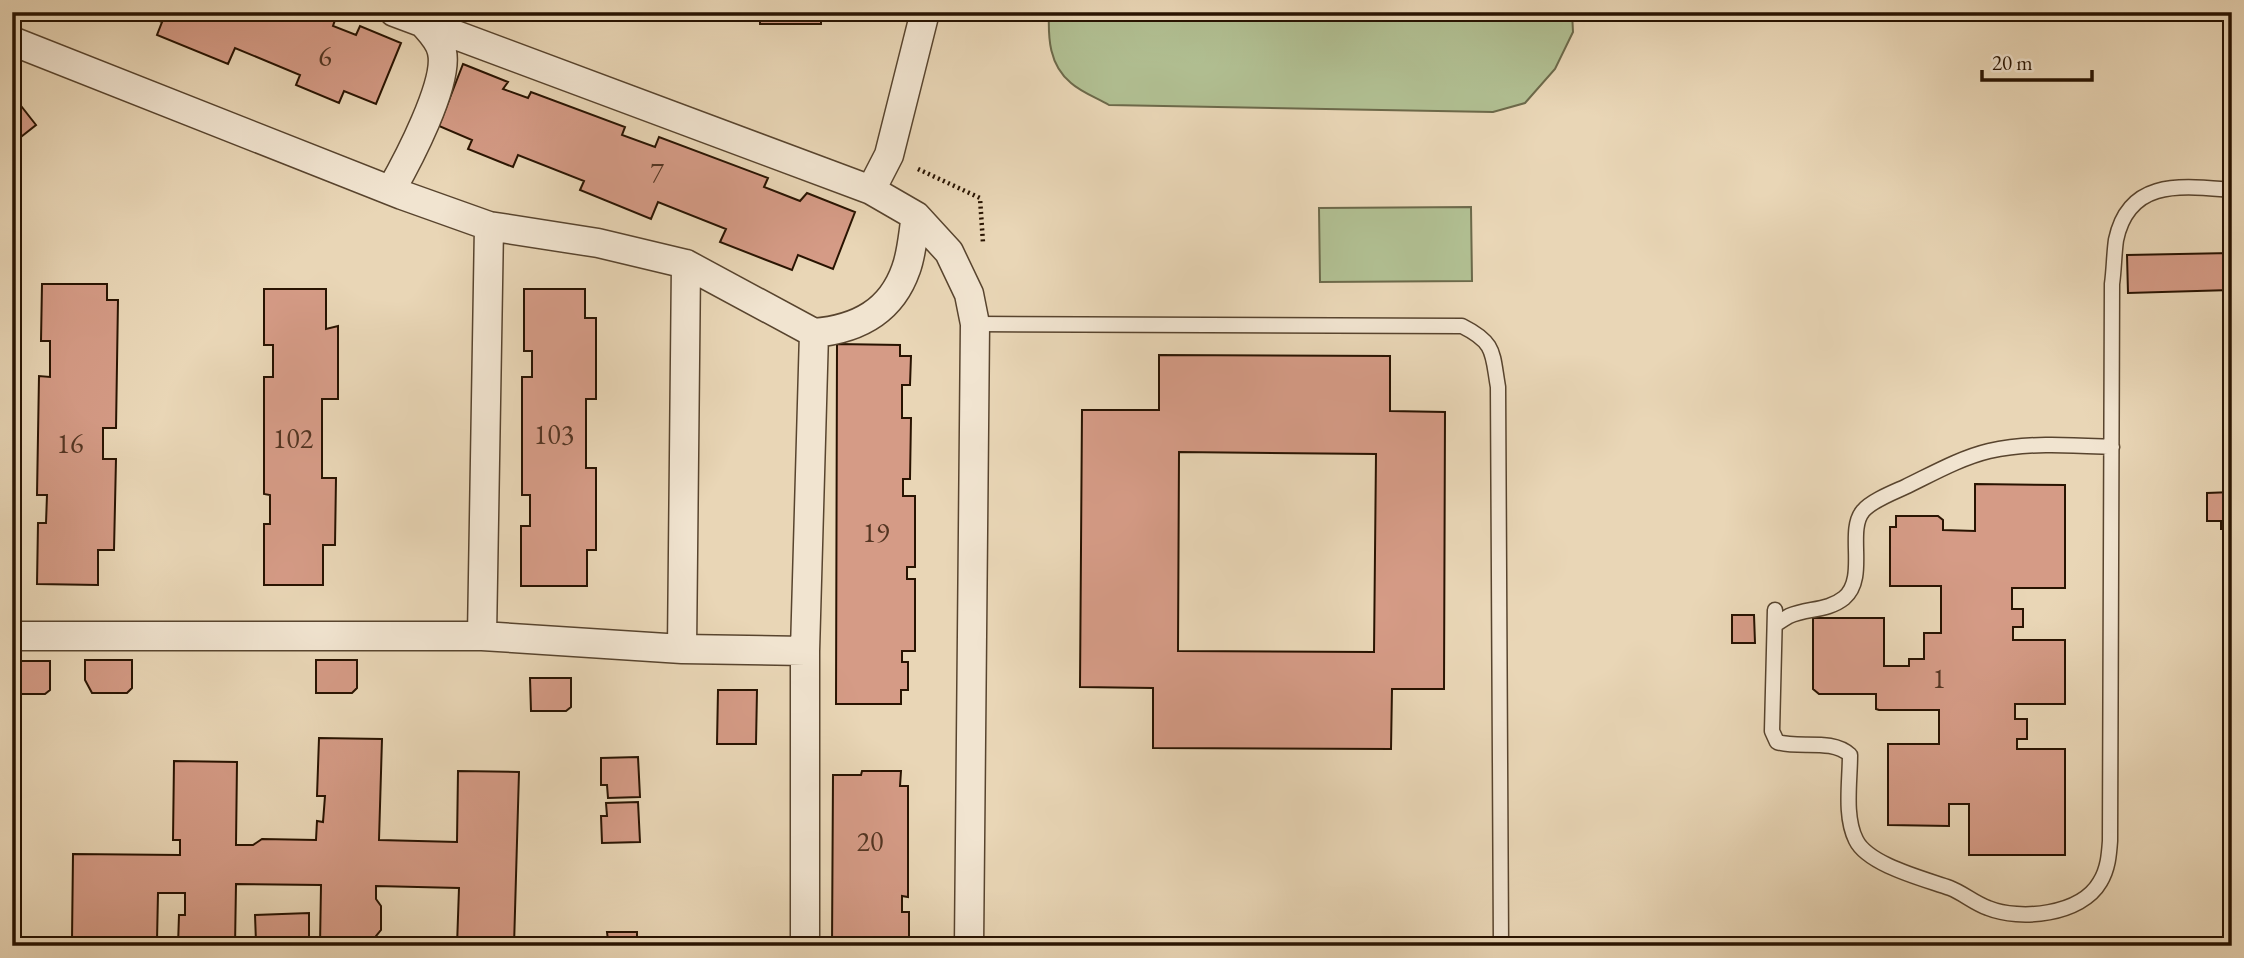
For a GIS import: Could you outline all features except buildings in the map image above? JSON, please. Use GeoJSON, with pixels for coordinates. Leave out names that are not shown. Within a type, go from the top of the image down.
{"type":"FeatureCollection","features":[{"type":"Feature","properties":{"kind":"street"},"geometry":{"type":"LineString","coordinates":[[394,12],[871,190],[916,216],[949,252],[969,294],[975,324],[969,946]]}},
{"type":"Feature","properties":{"kind":"street"},"geometry":{"type":"LineString","coordinates":[[871,190],[889,155],[925,12]]}},
{"type":"Feature","properties":{"kind":"street"},"geometry":{"type":"LineString","coordinates":[[391,190],[408,160],[440,78],[443,53],[437,39],[425,24]]}},
{"type":"Feature","properties":{"kind":"street"},"geometry":{"type":"LineString","coordinates":[[12,41],[489,226],[598,243],[687,264],[814,333],[863,320],[890,301],[906,268],[916,216]]}},
{"type":"Feature","properties":{"kind":"street"},"geometry":{"type":"LineString","coordinates":[[482,636],[489,226]]}},
{"type":"Feature","properties":{"kind":"street"},"geometry":{"type":"LineString","coordinates":[[682,649],[687,264]]}},
{"type":"Feature","properties":{"kind":"street"},"geometry":{"type":"LineString","coordinates":[[805,946],[805,651],[814,333]]}},
{"type":"Feature","properties":{"kind":"street"},"geometry":{"type":"LineString","coordinates":[[12,636],[482,636],[682,649],[805,651]]}},
{"type":"Feature","properties":{"kind":"lane"},"geometry":{"type":"LineString","coordinates":[[2112,447],[2051,444],[1989,451],[1950,465],[1885,497],[1863,511],[1857,527],[1855,571],[1846,597],[1826,608],[1775,617],[1772,731],[1777,742],[1789,746],[1826,746],[1844,750],[1850,755],[1850,825],[1856,842],[1865,853],[1914,876],[1955,890],[1988,909],[2016,913],[2048,913],[2065,909],[2087,897],[2100,884],[2108,864],[2110,841],[2112,447],[2112,284],[2116,239],[2130,206],[2157,189],[2182,186],[2232,190]]}},
{"type":"Feature","properties":{"kind":"lane"},"geometry":{"type":"LineString","coordinates":[[975,324],[1462,326],[1477,334],[1490,346],[1498,387],[1501,946]]}},
{"type":"Feature","properties":{"kind":"green space"},"geometry":{"type":"Polygon","coordinates":[[[1049,12],[1572,12],[1573,32],[1555,69],[1525,103],[1493,112],[1109,105],[1075,86],[1058,68],[1051,51],[1049,12]]]}},
{"type":"Feature","properties":{"kind":"green space"},"geometry":{"type":"Polygon","coordinates":[[[1471,207],[1472,281],[1320,282],[1319,208],[1471,207]]]}}]}
